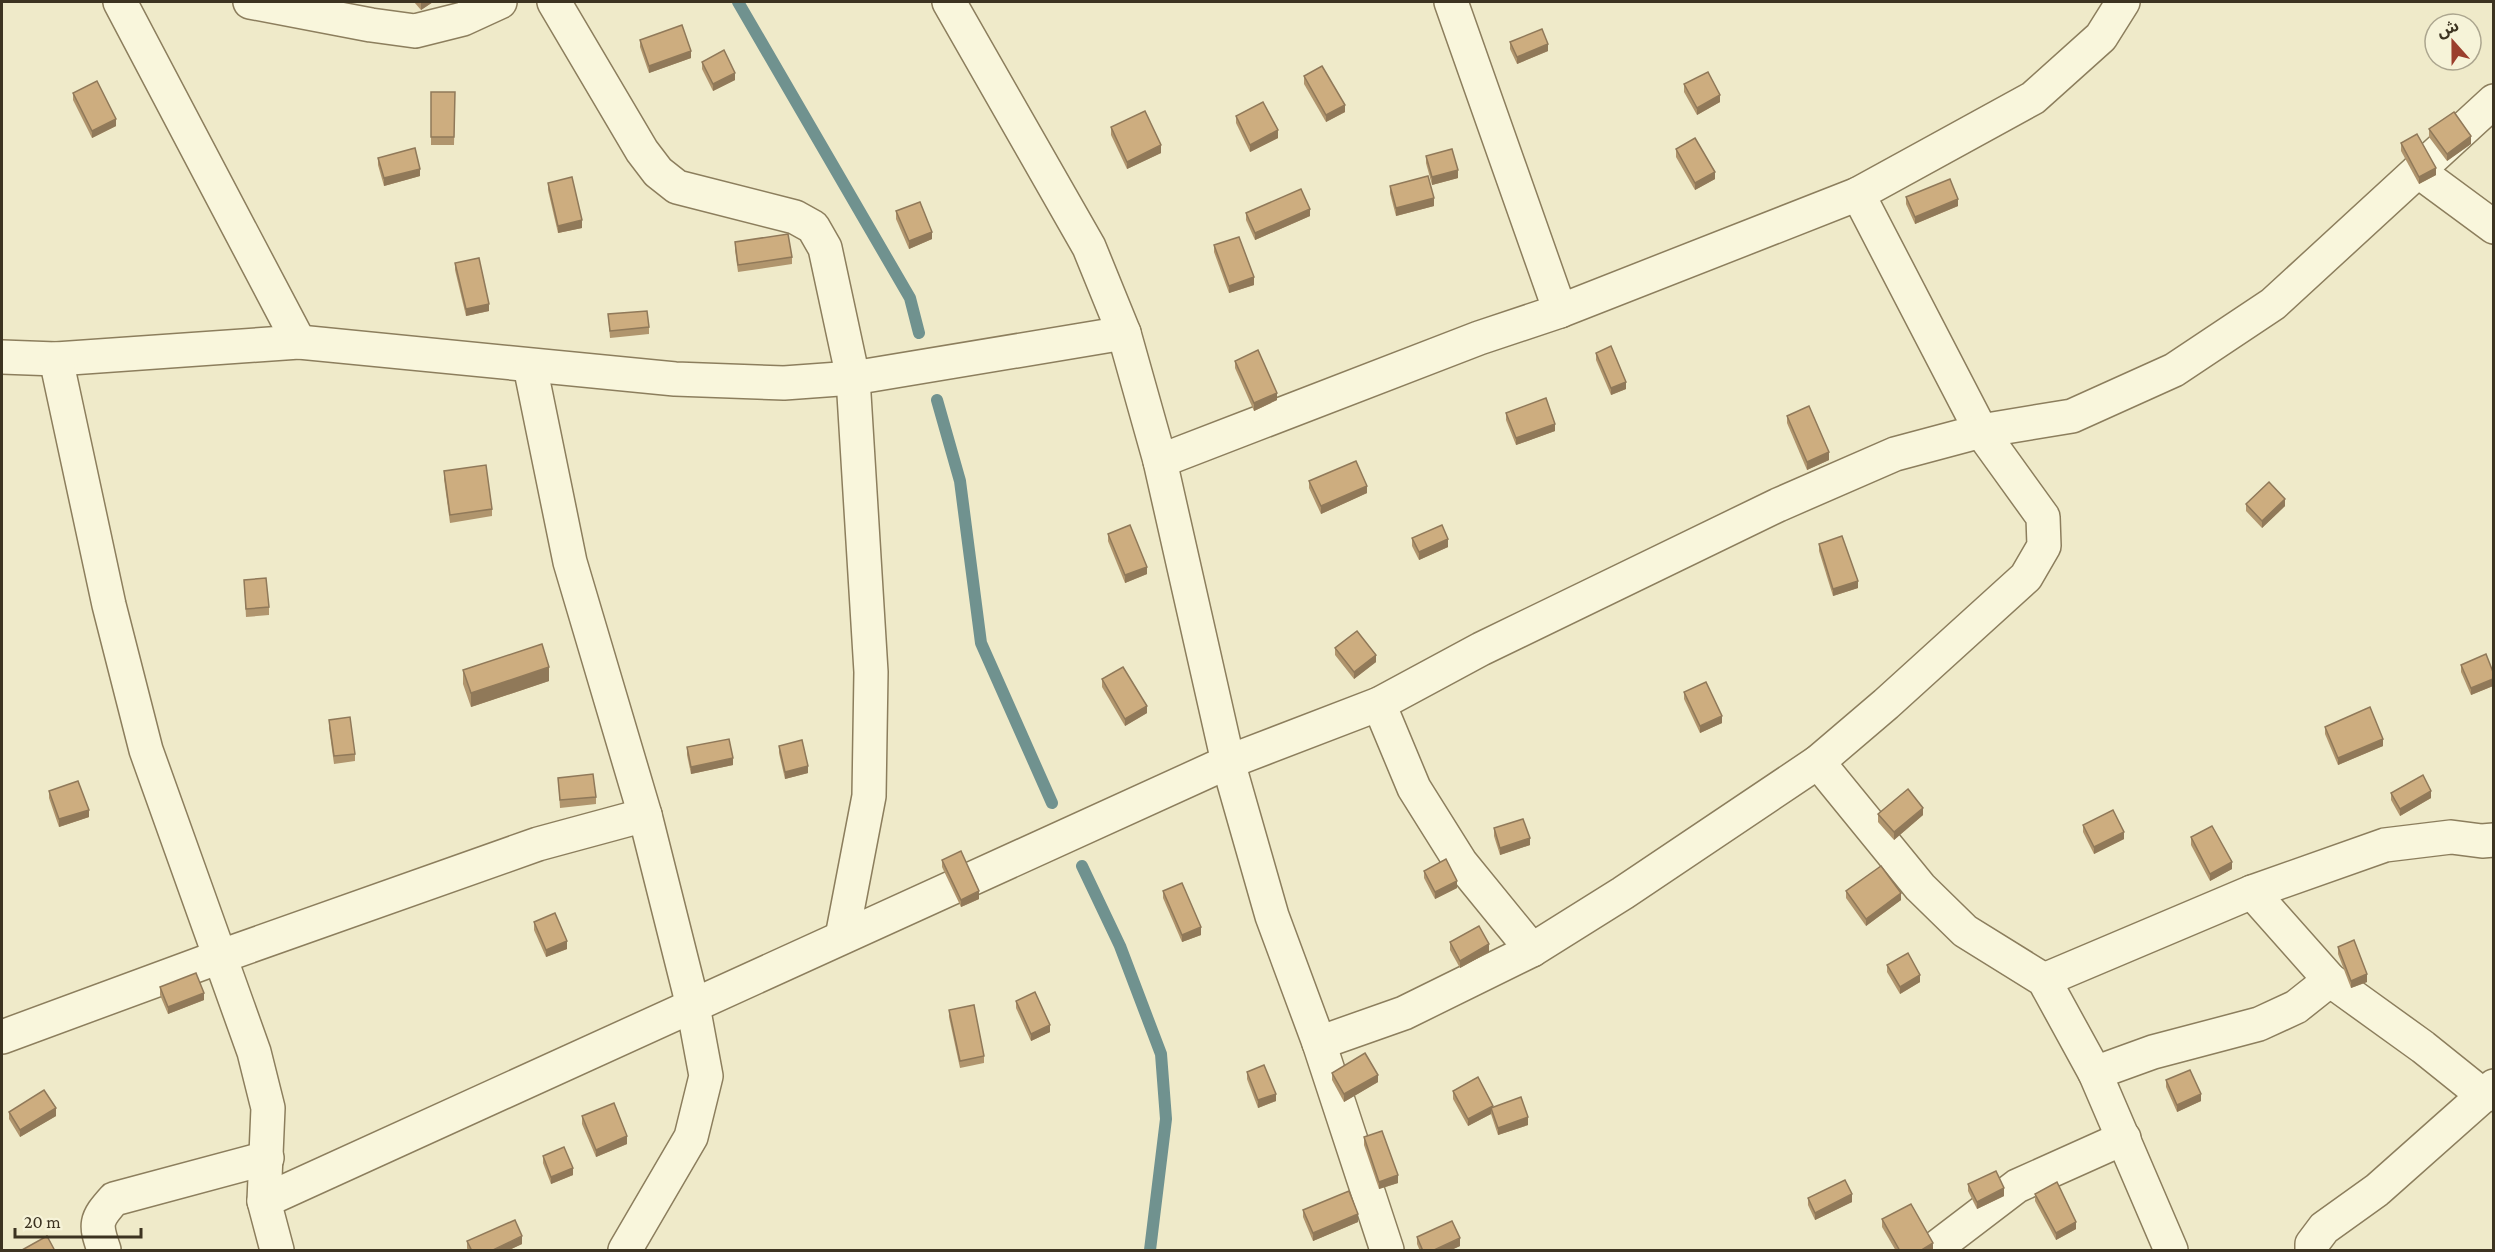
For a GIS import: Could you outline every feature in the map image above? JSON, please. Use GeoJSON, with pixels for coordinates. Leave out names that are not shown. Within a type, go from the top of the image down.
{"type":"FeatureCollection","features":[{"type":"Feature","properties":{"kind":"street"},"geometry":{"type":"LineString","coordinates":[[120,2],[299,342]]}},
{"type":"Feature","properties":{"kind":"street"},"geometry":{"type":"LineString","coordinates":[[250,2],[415,31],[463,19],[500,2]]}},
{"type":"Feature","properties":{"kind":"street"},"geometry":{"type":"LineString","coordinates":[[554,2],[642,151],[658,172],[677,187],[795,217],[813,226],[825,248],[853,378],[872,672],[869,785],[842,937]]}},
{"type":"Feature","properties":{"kind":"street"},"geometry":{"type":"LineString","coordinates":[[949,2],[1089,247],[1124,333],[1160,461],[1228,762],[1272,916],[1319,1043],[1387,1251]]}},
{"type":"Feature","properties":{"kind":"street"},"geometry":{"type":"LineString","coordinates":[[1451,2],[1560,311]]}},
{"type":"Feature","properties":{"kind":"street"},"geometry":{"type":"LineString","coordinates":[[1160,461],[1479,338],[1560,311],[1858,194],[2033,98],[2101,37],[2123,2]]}},
{"type":"Feature","properties":{"kind":"street"},"geometry":{"type":"LineString","coordinates":[[264,1201],[1228,762],[1379,704],[1480,650],[1778,504],[1895,454],[1981,431],[2072,416],[2174,370],[2273,304],[2493,101]]}},
{"type":"Feature","properties":{"kind":"street"},"geometry":{"type":"LineString","coordinates":[[2418,171],[2493,227]]}},
{"type":"Feature","properties":{"kind":"street"},"geometry":{"type":"LineString","coordinates":[[1319,1043],[1404,1013],[1532,950],[1623,893],[1818,762],[1886,704],[2026,577],[2044,546],[2043,517],[1981,431],[1858,194]]}},
{"type":"Feature","properties":{"kind":"street"},"geometry":{"type":"LineString","coordinates":[[2,357],[56,359],[299,342],[675,380],[784,383],[853,378],[1124,333]]}},
{"type":"Feature","properties":{"kind":"street"},"geometry":{"type":"LineString","coordinates":[[56,359],[109,605],[146,750],[254,1052],[268,1108],[264,1201],[277,1251]]}},
{"type":"Feature","properties":{"kind":"street"},"geometry":{"type":"LineString","coordinates":[[530,366],[570,562],[645,815],[693,1006],[706,1076],[691,1137],[625,1251]]}},
{"type":"Feature","properties":{"kind":"street"},"geometry":{"type":"LineString","coordinates":[[1379,704],[1414,788],[1461,863],[1532,950]]}},
{"type":"Feature","properties":{"kind":"street"},"geometry":{"type":"LineString","coordinates":[[1818,762],[1920,887],[1965,931],[2044,980],[2095,1073],[2171,1251]]}},
{"type":"Feature","properties":{"kind":"street"},"geometry":{"type":"LineString","coordinates":[[2,1037],[538,844],[645,815]]}},
{"type":"Feature","properties":{"kind":"street"},"geometry":{"type":"LineString","coordinates":[[2044,980],[2252,892],[2385,846],[2451,837],[2493,840]]}},
{"type":"Feature","properties":{"kind":"street"},"geometry":{"type":"LineString","coordinates":[[2252,892],[2330,980],[2489,1091],[2377,1190],[2324,1228],[2312,1244],[2312,1251]]}},
{"type":"Feature","properties":{"kind":"street"},"geometry":{"type":"LineString","coordinates":[[2095,1073],[2153,1052],[2259,1024],[2296,1007],[2330,980]]}},
{"type":"Feature","properties":{"kind":"street"},"geometry":{"type":"LineString","coordinates":[[1933,1251],[2018,1186],[2124,1138]]}},
{"type":"Feature","properties":{"kind":"street"},"geometry":{"type":"LineString","coordinates":[[104,1251],[98,1233],[99,1216],[114,1199],[267,1158]]}},
{"type":"Feature","properties":{"kind":"building"},"geometry":{"type":"Polygon","coordinates":[[[682,25],[691,51],[649,66],[640,40],[682,25]]]}},
{"type":"Feature","properties":{"kind":"building"},"geometry":{"type":"Polygon","coordinates":[[[1542,29],[1548,44],[1517,57],[1510,42],[1542,29]]]}},
{"type":"Feature","properties":{"kind":"building"},"geometry":{"type":"Polygon","coordinates":[[[724,50],[735,73],[713,84],[702,62],[724,50]]]}},
{"type":"Feature","properties":{"kind":"building"},"geometry":{"type":"Polygon","coordinates":[[[1322,66],[1345,105],[1326,115],[1304,76],[1322,66]]]}},
{"type":"Feature","properties":{"kind":"building"},"geometry":{"type":"Polygon","coordinates":[[[1708,72],[1720,95],[1697,108],[1684,84],[1708,72]]]}},
{"type":"Feature","properties":{"kind":"building"},"geometry":{"type":"Polygon","coordinates":[[[97,81],[116,119],[92,131],[73,93],[97,81]]]}},
{"type":"Feature","properties":{"kind":"building"},"geometry":{"type":"Polygon","coordinates":[[[431,92],[455,92],[454,137],[431,137],[431,92]]]}},
{"type":"Feature","properties":{"kind":"building"},"geometry":{"type":"Polygon","coordinates":[[[1263,102],[1278,130],[1250,145],[1236,116],[1263,102]]]}},
{"type":"Feature","properties":{"kind":"building"},"geometry":{"type":"Polygon","coordinates":[[[1145,111],[1161,145],[1127,162],[1111,127],[1145,111]]]}},
{"type":"Feature","properties":{"kind":"building"},"geometry":{"type":"Polygon","coordinates":[[[2454,112],[2471,136],[2447,154],[2429,129],[2454,112]]]}},
{"type":"Feature","properties":{"kind":"building"},"geometry":{"type":"Polygon","coordinates":[[[2417,134],[2436,168],[2419,177],[2401,143],[2417,134]]]}},
{"type":"Feature","properties":{"kind":"building"},"geometry":{"type":"Polygon","coordinates":[[[1695,138],[1715,172],[1695,183],[1676,149],[1695,138]]]}},
{"type":"Feature","properties":{"kind":"building"},"geometry":{"type":"Polygon","coordinates":[[[415,148],[420,169],[384,178],[378,158],[415,148]]]}},
{"type":"Feature","properties":{"kind":"building"},"geometry":{"type":"Polygon","coordinates":[[[1452,149],[1458,170],[1432,177],[1426,156],[1452,149]]]}},
{"type":"Feature","properties":{"kind":"building"},"geometry":{"type":"Polygon","coordinates":[[[1428,176],[1434,198],[1396,208],[1390,186],[1428,176]]]}},
{"type":"Feature","properties":{"kind":"building"},"geometry":{"type":"Polygon","coordinates":[[[572,177],[582,220],[558,226],[548,183],[572,177]]]}},
{"type":"Feature","properties":{"kind":"building"},"geometry":{"type":"Polygon","coordinates":[[[1950,179],[1958,199],[1915,217],[1906,197],[1950,179]]]}},
{"type":"Feature","properties":{"kind":"building"},"geometry":{"type":"Polygon","coordinates":[[[1301,189],[1310,209],[1255,233],[1246,213],[1301,189]]]}},
{"type":"Feature","properties":{"kind":"building"},"geometry":{"type":"Polygon","coordinates":[[[920,202],[932,232],[909,241],[896,211],[920,202]]]}},
{"type":"Feature","properties":{"kind":"building"},"geometry":{"type":"Polygon","coordinates":[[[788,234],[792,257],[738,265],[735,242],[788,234]]]}},
{"type":"Feature","properties":{"kind":"building"},"geometry":{"type":"Polygon","coordinates":[[[1239,237],[1254,277],[1229,286],[1214,245],[1239,237]]]}},
{"type":"Feature","properties":{"kind":"building"},"geometry":{"type":"Polygon","coordinates":[[[479,258],[489,304],[466,309],[455,263],[479,258]]]}},
{"type":"Feature","properties":{"kind":"building"},"geometry":{"type":"Polygon","coordinates":[[[647,311],[649,327],[610,331],[608,314],[647,311]]]}},
{"type":"Feature","properties":{"kind":"building"},"geometry":{"type":"Polygon","coordinates":[[[1611,346],[1626,382],[1611,388],[1596,353],[1611,346]]]}},
{"type":"Feature","properties":{"kind":"building"},"geometry":{"type":"Polygon","coordinates":[[[1258,350],[1277,393],[1254,403],[1235,361],[1258,350]]]}},
{"type":"Feature","properties":{"kind":"building"},"geometry":{"type":"Polygon","coordinates":[[[1546,398],[1555,424],[1516,438],[1506,413],[1546,398]]]}},
{"type":"Feature","properties":{"kind":"building"},"geometry":{"type":"Polygon","coordinates":[[[1809,406],[1829,452],[1807,462],[1787,416],[1809,406]]]}},
{"type":"Feature","properties":{"kind":"building"},"geometry":{"type":"Polygon","coordinates":[[[1356,461],[1367,486],[1321,506],[1309,481],[1356,461]]]}},
{"type":"Feature","properties":{"kind":"building"},"geometry":{"type":"Polygon","coordinates":[[[486,465],[492,509],[450,515],[444,471],[486,465]]]}},
{"type":"Feature","properties":{"kind":"building"},"geometry":{"type":"Polygon","coordinates":[[[2269,482],[2285,499],[2262,521],[2246,504],[2269,482]]]}},
{"type":"Feature","properties":{"kind":"building"},"geometry":{"type":"Polygon","coordinates":[[[1130,525],[1147,567],[1125,575],[1108,534],[1130,525]]]}},
{"type":"Feature","properties":{"kind":"building"},"geometry":{"type":"Polygon","coordinates":[[[1442,525],[1448,539],[1419,552],[1412,538],[1442,525]]]}},
{"type":"Feature","properties":{"kind":"building"},"geometry":{"type":"Polygon","coordinates":[[[1842,536],[1858,581],[1833,589],[1819,544],[1842,536]]]}},
{"type":"Feature","properties":{"kind":"building"},"geometry":{"type":"Polygon","coordinates":[[[266,578],[269,607],[246,609],[244,580],[266,578]]]}},
{"type":"Feature","properties":{"kind":"building"},"geometry":{"type":"Polygon","coordinates":[[[1357,631],[1376,655],[1354,672],[1335,648],[1357,631]]]}},
{"type":"Feature","properties":{"kind":"building"},"geometry":{"type":"Polygon","coordinates":[[[542,644],[549,667],[471,693],[463,670],[542,644]]]}},
{"type":"Feature","properties":{"kind":"building"},"geometry":{"type":"Polygon","coordinates":[[[2486,654],[2493,672],[2493,679],[2471,688],[2461,665],[2486,654]]]}},
{"type":"Feature","properties":{"kind":"building"},"geometry":{"type":"Polygon","coordinates":[[[1123,667],[1147,706],[1125,719],[1102,679],[1123,667]]]}},
{"type":"Feature","properties":{"kind":"building"},"geometry":{"type":"Polygon","coordinates":[[[1706,682],[1722,716],[1700,726],[1684,692],[1706,682]]]}},
{"type":"Feature","properties":{"kind":"building"},"geometry":{"type":"Polygon","coordinates":[[[2370,707],[2383,739],[2338,758],[2325,727],[2370,707]]]}},
{"type":"Feature","properties":{"kind":"building"},"geometry":{"type":"Polygon","coordinates":[[[350,717],[355,754],[334,756],[329,720],[350,717]]]}},
{"type":"Feature","properties":{"kind":"building"},"geometry":{"type":"Polygon","coordinates":[[[729,739],[733,758],[691,767],[687,747],[729,739]]]}},
{"type":"Feature","properties":{"kind":"building"},"geometry":{"type":"Polygon","coordinates":[[[802,740],[808,766],[785,772],[779,746],[802,740]]]}},
{"type":"Feature","properties":{"kind":"building"},"geometry":{"type":"Polygon","coordinates":[[[593,774],[596,797],[560,800],[558,778],[593,774]]]}},
{"type":"Feature","properties":{"kind":"building"},"geometry":{"type":"Polygon","coordinates":[[[2423,775],[2431,791],[2400,809],[2391,793],[2423,775]]]}},
{"type":"Feature","properties":{"kind":"building"},"geometry":{"type":"Polygon","coordinates":[[[78,781],[89,810],[59,819],[49,791],[78,781]]]}},
{"type":"Feature","properties":{"kind":"building"},"geometry":{"type":"Polygon","coordinates":[[[1908,789],[1923,808],[1894,832],[1878,814],[1908,789]]]}},
{"type":"Feature","properties":{"kind":"building"},"geometry":{"type":"Polygon","coordinates":[[[2113,810],[2124,832],[2094,847],[2083,825],[2113,810]]]}},
{"type":"Feature","properties":{"kind":"building"},"geometry":{"type":"Polygon","coordinates":[[[1523,819],[1530,838],[1500,848],[1494,828],[1523,819]]]}},
{"type":"Feature","properties":{"kind":"building"},"geometry":{"type":"Polygon","coordinates":[[[2212,826],[2232,862],[2210,874],[2191,837],[2212,826]]]}},
{"type":"Feature","properties":{"kind":"building"},"geometry":{"type":"Polygon","coordinates":[[[961,851],[979,891],[961,900],[942,860],[961,851]]]}},
{"type":"Feature","properties":{"kind":"building"},"geometry":{"type":"Polygon","coordinates":[[[1446,859],[1457,881],[1435,892],[1424,871],[1446,859]]]}},
{"type":"Feature","properties":{"kind":"building"},"geometry":{"type":"Polygon","coordinates":[[[1881,866],[1901,893],[1866,919],[1846,891],[1881,866]]]}},
{"type":"Feature","properties":{"kind":"building"},"geometry":{"type":"Polygon","coordinates":[[[1182,883],[1201,927],[1182,935],[1163,891],[1182,883]]]}},
{"type":"Feature","properties":{"kind":"building"},"geometry":{"type":"Polygon","coordinates":[[[555,913],[567,941],[546,950],[534,922],[555,913]]]}},
{"type":"Feature","properties":{"kind":"building"},"geometry":{"type":"Polygon","coordinates":[[[1479,926],[1489,944],[1460,961],[1450,942],[1479,926]]]}},
{"type":"Feature","properties":{"kind":"building"},"geometry":{"type":"Polygon","coordinates":[[[2354,940],[2367,974],[2351,981],[2338,947],[2354,940]]]}},
{"type":"Feature","properties":{"kind":"building"},"geometry":{"type":"Polygon","coordinates":[[[1908,953],[1920,975],[1900,987],[1887,965],[1908,953]]]}},
{"type":"Feature","properties":{"kind":"building"},"geometry":{"type":"Polygon","coordinates":[[[196,973],[204,993],[168,1007],[160,987],[196,973]]]}},
{"type":"Feature","properties":{"kind":"building"},"geometry":{"type":"Polygon","coordinates":[[[1035,992],[1050,1025],[1031,1034],[1016,1001],[1035,992]]]}},
{"type":"Feature","properties":{"kind":"building"},"geometry":{"type":"Polygon","coordinates":[[[974,1005],[984,1056],[960,1061],[949,1010],[974,1005]]]}},
{"type":"Feature","properties":{"kind":"building"},"geometry":{"type":"Polygon","coordinates":[[[1365,1053],[1378,1075],[1344,1094],[1332,1073],[1365,1053]]]}},
{"type":"Feature","properties":{"kind":"building"},"geometry":{"type":"Polygon","coordinates":[[[1264,1065],[1276,1094],[1258,1100],[1247,1072],[1264,1065]]]}},
{"type":"Feature","properties":{"kind":"building"},"geometry":{"type":"Polygon","coordinates":[[[2190,1070],[2201,1094],[2177,1105],[2166,1080],[2190,1070]]]}},
{"type":"Feature","properties":{"kind":"building"},"geometry":{"type":"Polygon","coordinates":[[[1478,1077],[1493,1106],[1468,1119],[1453,1091],[1478,1077]]]}},
{"type":"Feature","properties":{"kind":"building"},"geometry":{"type":"Polygon","coordinates":[[[44,1090],[56,1108],[20,1130],[9,1112],[44,1090]]]}},
{"type":"Feature","properties":{"kind":"building"},"geometry":{"type":"Polygon","coordinates":[[[1521,1097],[1528,1117],[1498,1128],[1491,1108],[1521,1097]]]}},
{"type":"Feature","properties":{"kind":"building"},"geometry":{"type":"Polygon","coordinates":[[[614,1103],[627,1136],[596,1150],[582,1116],[614,1103]]]}},
{"type":"Feature","properties":{"kind":"building"},"geometry":{"type":"Polygon","coordinates":[[[1382,1131],[1398,1175],[1379,1182],[1364,1137],[1382,1131]]]}},
{"type":"Feature","properties":{"kind":"building"},"geometry":{"type":"Polygon","coordinates":[[[564,1147],[573,1168],[551,1177],[543,1156],[564,1147]]]}},
{"type":"Feature","properties":{"kind":"building"},"geometry":{"type":"Polygon","coordinates":[[[1996,1171],[2004,1188],[1977,1202],[1968,1184],[1996,1171]]]}},
{"type":"Feature","properties":{"kind":"building"},"geometry":{"type":"Polygon","coordinates":[[[1845,1180],[1852,1194],[1815,1213],[1808,1198],[1845,1180]]]}},
{"type":"Feature","properties":{"kind":"building"},"geometry":{"type":"Polygon","coordinates":[[[2057,1182],[2076,1222],[2056,1233],[2035,1194],[2057,1182]]]}},
{"type":"Feature","properties":{"kind":"building"},"geometry":{"type":"Polygon","coordinates":[[[1349,1191],[1358,1214],[1313,1233],[1303,1210],[1349,1191]]]}},
{"type":"Feature","properties":{"kind":"building"},"geometry":{"type":"Polygon","coordinates":[[[1911,1204],[1933,1243],[1920,1251],[1900,1251],[1882,1219],[1911,1204]]]}},
{"type":"Feature","properties":{"kind":"building"},"geometry":{"type":"Polygon","coordinates":[[[515,1220],[522,1236],[491,1251],[472,1251],[467,1241],[515,1220]]]}},
{"type":"Feature","properties":{"kind":"building"},"geometry":{"type":"Polygon","coordinates":[[[1452,1221],[1460,1238],[1432,1251],[1423,1251],[1417,1237],[1452,1221]]]}},
{"type":"Feature","properties":{"kind":"building"},"geometry":{"type":"Polygon","coordinates":[[[47,1236],[55,1251],[22,1251],[22,1250],[47,1236]]]}},
{"type":"Feature","properties":{"kind":"waterway"},"geometry":{"type":"LineString","coordinates":[[738,2],[910,298],[919,333]]}},
{"type":"Feature","properties":{"kind":"waterway"},"geometry":{"type":"LineString","coordinates":[[937,400],[960,481],[981,643],[1052,803]]}},
{"type":"Feature","properties":{"kind":"waterway"},"geometry":{"type":"LineString","coordinates":[[1082,866],[1120,946],[1161,1054],[1166,1119],[1150,1250]]}}]}
